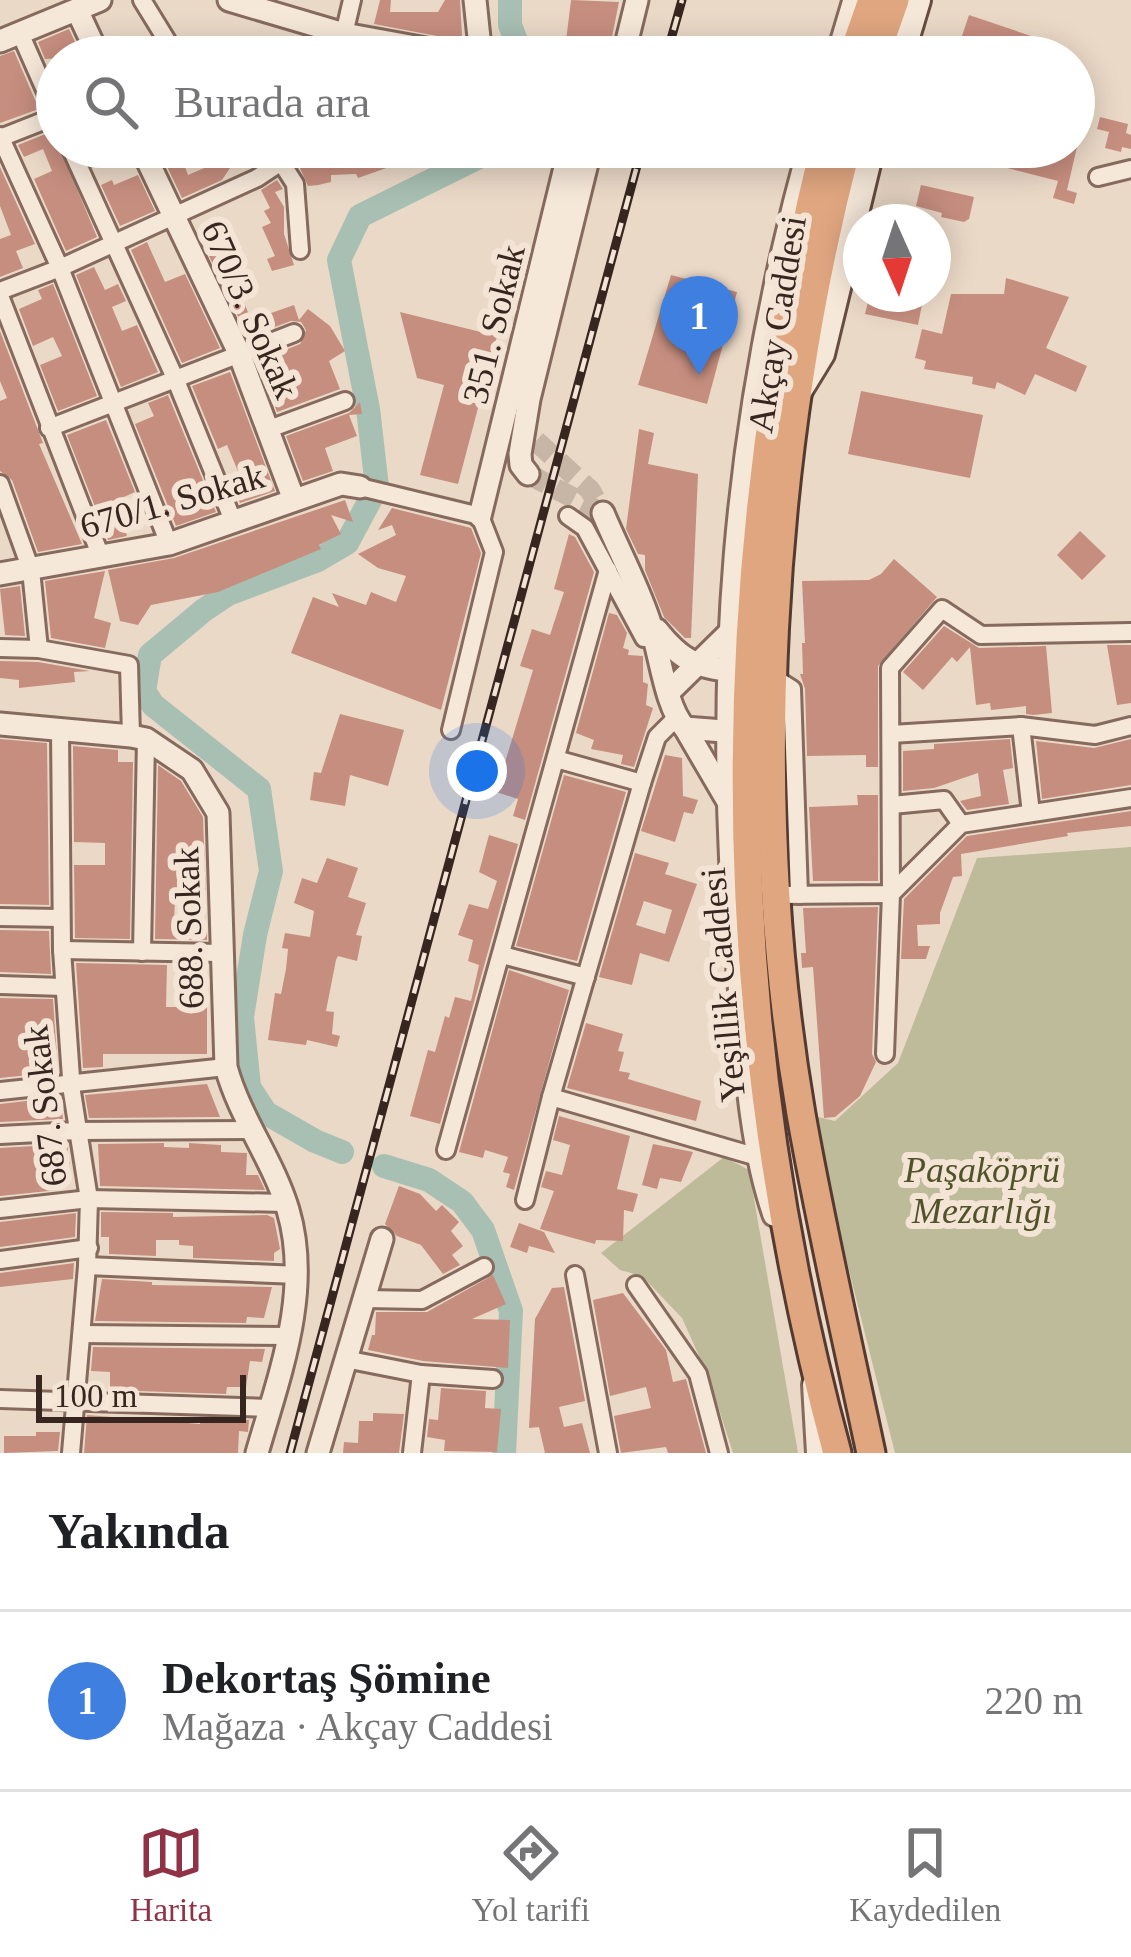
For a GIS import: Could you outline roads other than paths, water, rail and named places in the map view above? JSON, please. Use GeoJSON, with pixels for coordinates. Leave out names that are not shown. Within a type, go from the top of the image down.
{"type":"FeatureCollection","features":[{"type":"Feature","properties":{"kind":"highway"},"geometry":{"type":"LineString","coordinates":[[859,36],[872,0]]}},
{"type":"Feature","properties":{"kind":"highway"},"geometry":{"type":"LineString","coordinates":[[882,36],[895,0]]}},
{"type":"Feature","properties":{"kind":"highway","name":"Akçay Caddesi"},"geometry":{"type":"LineString","coordinates":[[771,509],[771,402],[792,280],[819,168]]}},
{"type":"Feature","properties":{"kind":"highway","name":"Akçay Caddesi"},"geometry":{"type":"LineString","coordinates":[[771,509],[799,392],[824,233],[841,168]]}},
{"type":"Feature","properties":{"kind":"highway","name":"Yeşillik Caddesi"},"geometry":{"type":"LineString","coordinates":[[771,509],[749,674],[735,732],[768,1103],[810,1353],[837,1453]]}},
{"type":"Feature","properties":{"kind":"highway","name":"Yeşillik Caddesi"},"geometry":{"type":"LineString","coordinates":[[749,674],[773,735],[789,895],[801,1112],[871,1453]]}},
{"type":"Feature","properties":{"kind":"main road"},"geometry":{"type":"LineString","coordinates":[[907,36],[918,0]]}},
{"type":"Feature","properties":{"kind":"main road"},"geometry":{"type":"LineString","coordinates":[[799,392],[822,354],[867,168]]}},
{"type":"Feature","properties":{"kind":"street"},"geometry":{"type":"LineString","coordinates":[[36,81],[10,37],[100,0]]}},
{"type":"Feature","properties":{"kind":"street"},"geometry":{"type":"LineString","coordinates":[[142,0],[164,36]]}},
{"type":"Feature","properties":{"kind":"street"},"geometry":{"type":"LineString","coordinates":[[229,0],[355,36]]}},
{"type":"Feature","properties":{"kind":"street"},"geometry":{"type":"LineString","coordinates":[[344,34],[352,0]]}},
{"type":"Feature","properties":{"kind":"street"},"geometry":{"type":"LineString","coordinates":[[475,0],[479,36]]}},
{"type":"Feature","properties":{"kind":"street"},"geometry":{"type":"LineString","coordinates":[[628,36],[637,0]]}},
{"type":"Feature","properties":{"kind":"street"},"geometry":{"type":"LineString","coordinates":[[843,36],[854,0]]}},
{"type":"Feature","properties":{"kind":"street"},"geometry":{"type":"LineString","coordinates":[[77,10],[89,36]]}},
{"type":"Feature","properties":{"kind":"street"},"geometry":{"type":"LineString","coordinates":[[36,124],[0,137],[60,268],[169,544]]}},
{"type":"Feature","properties":{"kind":"street"},"geometry":{"type":"LineString","coordinates":[[80,168],[175,378],[234,523]]}},
{"type":"Feature","properties":{"kind":"street","name":"670/3. Sokak"},"geometry":{"type":"LineString","coordinates":[[151,168],[238,353],[294,500]]}},
{"type":"Feature","properties":{"kind":"street"},"geometry":{"type":"LineString","coordinates":[[101,557],[0,293],[174,217],[269,168]]}},
{"type":"Feature","properties":{"kind":"street"},"geometry":{"type":"LineString","coordinates":[[289,168],[300,250]]}},
{"type":"Feature","properties":{"kind":"street","name":"351. Sokak"},"geometry":{"type":"LineString","coordinates":[[480,516],[565,168]]}},
{"type":"Feature","properties":{"kind":"street","name":"351. Sokak"},"geometry":{"type":"LineString","coordinates":[[528,474],[520,465],[520,454],[529,399],[586,168]]}},
{"type":"Feature","properties":{"kind":"street"},"geometry":{"type":"LineString","coordinates":[[536,441],[539,405],[601,168]]}},
{"type":"Feature","properties":{"kind":"street"},"geometry":{"type":"LineString","coordinates":[[749,674],[727,635],[742,460],[804,168]]}},
{"type":"Feature","properties":{"kind":"street"},"geometry":{"type":"LineString","coordinates":[[1098,177],[1131,170]]}},
{"type":"Feature","properties":{"kind":"street"},"geometry":{"type":"LineString","coordinates":[[49,428],[294,333]]}},
{"type":"Feature","properties":{"kind":"street"},"geometry":{"type":"LineString","coordinates":[[269,429],[345,401]]}},
{"type":"Feature","properties":{"kind":"street"},"geometry":{"type":"LineString","coordinates":[[0,484],[31,570],[39,650]]}},
{"type":"Feature","properties":{"kind":"street","name":"670/1. Sokak"},"geometry":{"type":"LineString","coordinates":[[0,574],[169,544],[340,484],[360,487]]}},
{"type":"Feature","properties":{"kind":"street"},"geometry":{"type":"LineString","coordinates":[[360,487],[480,516],[494,552],[451,730]]}},
{"type":"Feature","properties":{"kind":"street"},"geometry":{"type":"LineString","coordinates":[[603,513],[652,629],[670,691],[670,708],[728,802]]}},
{"type":"Feature","properties":{"kind":"street"},"geometry":{"type":"LineString","coordinates":[[568,516],[585,529],[644,638],[652,629]]}},
{"type":"Feature","properties":{"kind":"street"},"geometry":{"type":"LineString","coordinates":[[446,1150],[608,570]]}},
{"type":"Feature","properties":{"kind":"street"},"geometry":{"type":"LineString","coordinates":[[885,1054],[891,894],[890,668],[942,609],[981,635],[1131,632]]}},
{"type":"Feature","properties":{"kind":"street"},"geometry":{"type":"LineString","coordinates":[[652,629],[698,667],[749,674],[793,688],[789,895],[891,894],[962,824],[1131,798]]}},
{"type":"Feature","properties":{"kind":"street"},"geometry":{"type":"LineString","coordinates":[[670,691],[727,635]]}},
{"type":"Feature","properties":{"kind":"street"},"geometry":{"type":"LineString","coordinates":[[0,648],[129,664],[139,737],[142,952]]}},
{"type":"Feature","properties":{"kind":"street"},"geometry":{"type":"LineString","coordinates":[[525,1200],[657,737],[681,723],[773,735]]}},
{"type":"Feature","properties":{"kind":"street","name":"688. Sokak"},"geometry":{"type":"LineString","coordinates":[[0,724],[139,737],[192,770],[218,813],[226,1067],[234,1098],[286,1206],[298,1275],[289,1336],[257,1453]]}},
{"type":"Feature","properties":{"kind":"street"},"geometry":{"type":"LineString","coordinates":[[891,734],[1021,726],[1095,735],[1131,726]]}},
{"type":"Feature","properties":{"kind":"street"},"geometry":{"type":"LineString","coordinates":[[1021,726],[1031,813]]}},
{"type":"Feature","properties":{"kind":"street","name":"687. Sokak"},"geometry":{"type":"LineString","coordinates":[[60,728],[64,987],[71,1083],[89,1199],[71,1453]]}},
{"type":"Feature","properties":{"kind":"street"},"geometry":{"type":"LineString","coordinates":[[735,732],[728,859],[742,1020],[761,1158],[796,1278]]}},
{"type":"Feature","properties":{"kind":"street"},"geometry":{"type":"LineString","coordinates":[[556,760],[642,783]]}},
{"type":"Feature","properties":{"kind":"street"},"geometry":{"type":"LineString","coordinates":[[892,805],[944,800],[962,824]]}},
{"type":"Feature","properties":{"kind":"street"},"geometry":{"type":"LineString","coordinates":[[0,917],[61,918]]}},
{"type":"Feature","properties":{"kind":"street"},"geometry":{"type":"LineString","coordinates":[[62,950],[220,953]]}},
{"type":"Feature","properties":{"kind":"street"},"geometry":{"type":"LineString","coordinates":[[502,955],[586,977]]}},
{"type":"Feature","properties":{"kind":"street"},"geometry":{"type":"LineString","coordinates":[[0,985],[64,987]]}},
{"type":"Feature","properties":{"kind":"street"},"geometry":{"type":"LineString","coordinates":[[0,1091],[226,1067]]}},
{"type":"Feature","properties":{"kind":"street"},"geometry":{"type":"LineString","coordinates":[[551,1097],[761,1158]]}},
{"type":"Feature","properties":{"kind":"street"},"geometry":{"type":"LineString","coordinates":[[0,1135],[250,1130]]}},
{"type":"Feature","properties":{"kind":"street"},"geometry":{"type":"LineString","coordinates":[[0,1209],[89,1199],[286,1206]]}},
{"type":"Feature","properties":{"kind":"street"},"geometry":{"type":"LineString","coordinates":[[318,1453],[382,1239]]}},
{"type":"Feature","properties":{"kind":"street"},"geometry":{"type":"LineString","coordinates":[[0,1259],[88,1257],[298,1275]]}},
{"type":"Feature","properties":{"kind":"street"},"geometry":{"type":"LineString","coordinates":[[365,1299],[422,1300],[484,1267]]}},
{"type":"Feature","properties":{"kind":"street"},"geometry":{"type":"LineString","coordinates":[[575,1275],[608,1453]]}},
{"type":"Feature","properties":{"kind":"street"},"geometry":{"type":"LineString","coordinates":[[636,1285],[698,1374],[719,1453]]}},
{"type":"Feature","properties":{"kind":"street"},"geometry":{"type":"LineString","coordinates":[[82,1334],[289,1336]]}},
{"type":"Feature","properties":{"kind":"street"},"geometry":{"type":"LineString","coordinates":[[810,1353],[815,1453]]}},
{"type":"Feature","properties":{"kind":"street"},"geometry":{"type":"LineString","coordinates":[[345,1359],[422,1374],[493,1379]]}},
{"type":"Feature","properties":{"kind":"street"},"geometry":{"type":"LineString","coordinates":[[412,1453],[422,1374]]}},
{"type":"Feature","properties":{"kind":"street"},"geometry":{"type":"LineString","coordinates":[[0,1399],[270,1408]]}},
{"type":"Feature","properties":{"kind":"waterway"},"geometry":{"type":"LineString","coordinates":[[510,0],[514,36]]}},
{"type":"Feature","properties":{"kind":"waterway"},"geometry":{"type":"LineString","coordinates":[[342,1152],[266,1113],[249,1087],[242,1017],[271,871],[259,789],[153,705],[144,691],[150,655],[204,610],[228,594],[318,560],[347,543],[377,487],[368,409],[339,260],[360,216],[457,168]]}},
{"type":"Feature","properties":{"kind":"waterway"},"geometry":{"type":"LineString","coordinates":[[384,1166],[429,1180],[462,1202],[483,1230],[511,1311],[504,1453]]}},
{"type":"Feature","properties":{"kind":"tunnel"},"geometry":{"type":"LineString","coordinates":[[536,441],[590,490],[603,513]]}},
{"type":"Feature","properties":{"kind":"tunnel"},"geometry":{"type":"LineString","coordinates":[[528,474],[602,513]]}},
{"type":"Feature","properties":{"kind":"railway"},"geometry":{"type":"LineString","coordinates":[[672,36],[682,0]]}},
{"type":"Feature","properties":{"kind":"railway"},"geometry":{"type":"LineString","coordinates":[[290,1453],[636,168]]}},
{"type":"Feature","properties":{"kind":"place","name":"Dekortaş Şömine"},"geometry":{"type":"Point","coordinates":[699,375]}},
{"type":"Feature","properties":{"kind":"park label","name":"Paşaköprü Mezarlığı"},"geometry":{"type":"Point","coordinates":[982,1190]}}]}
